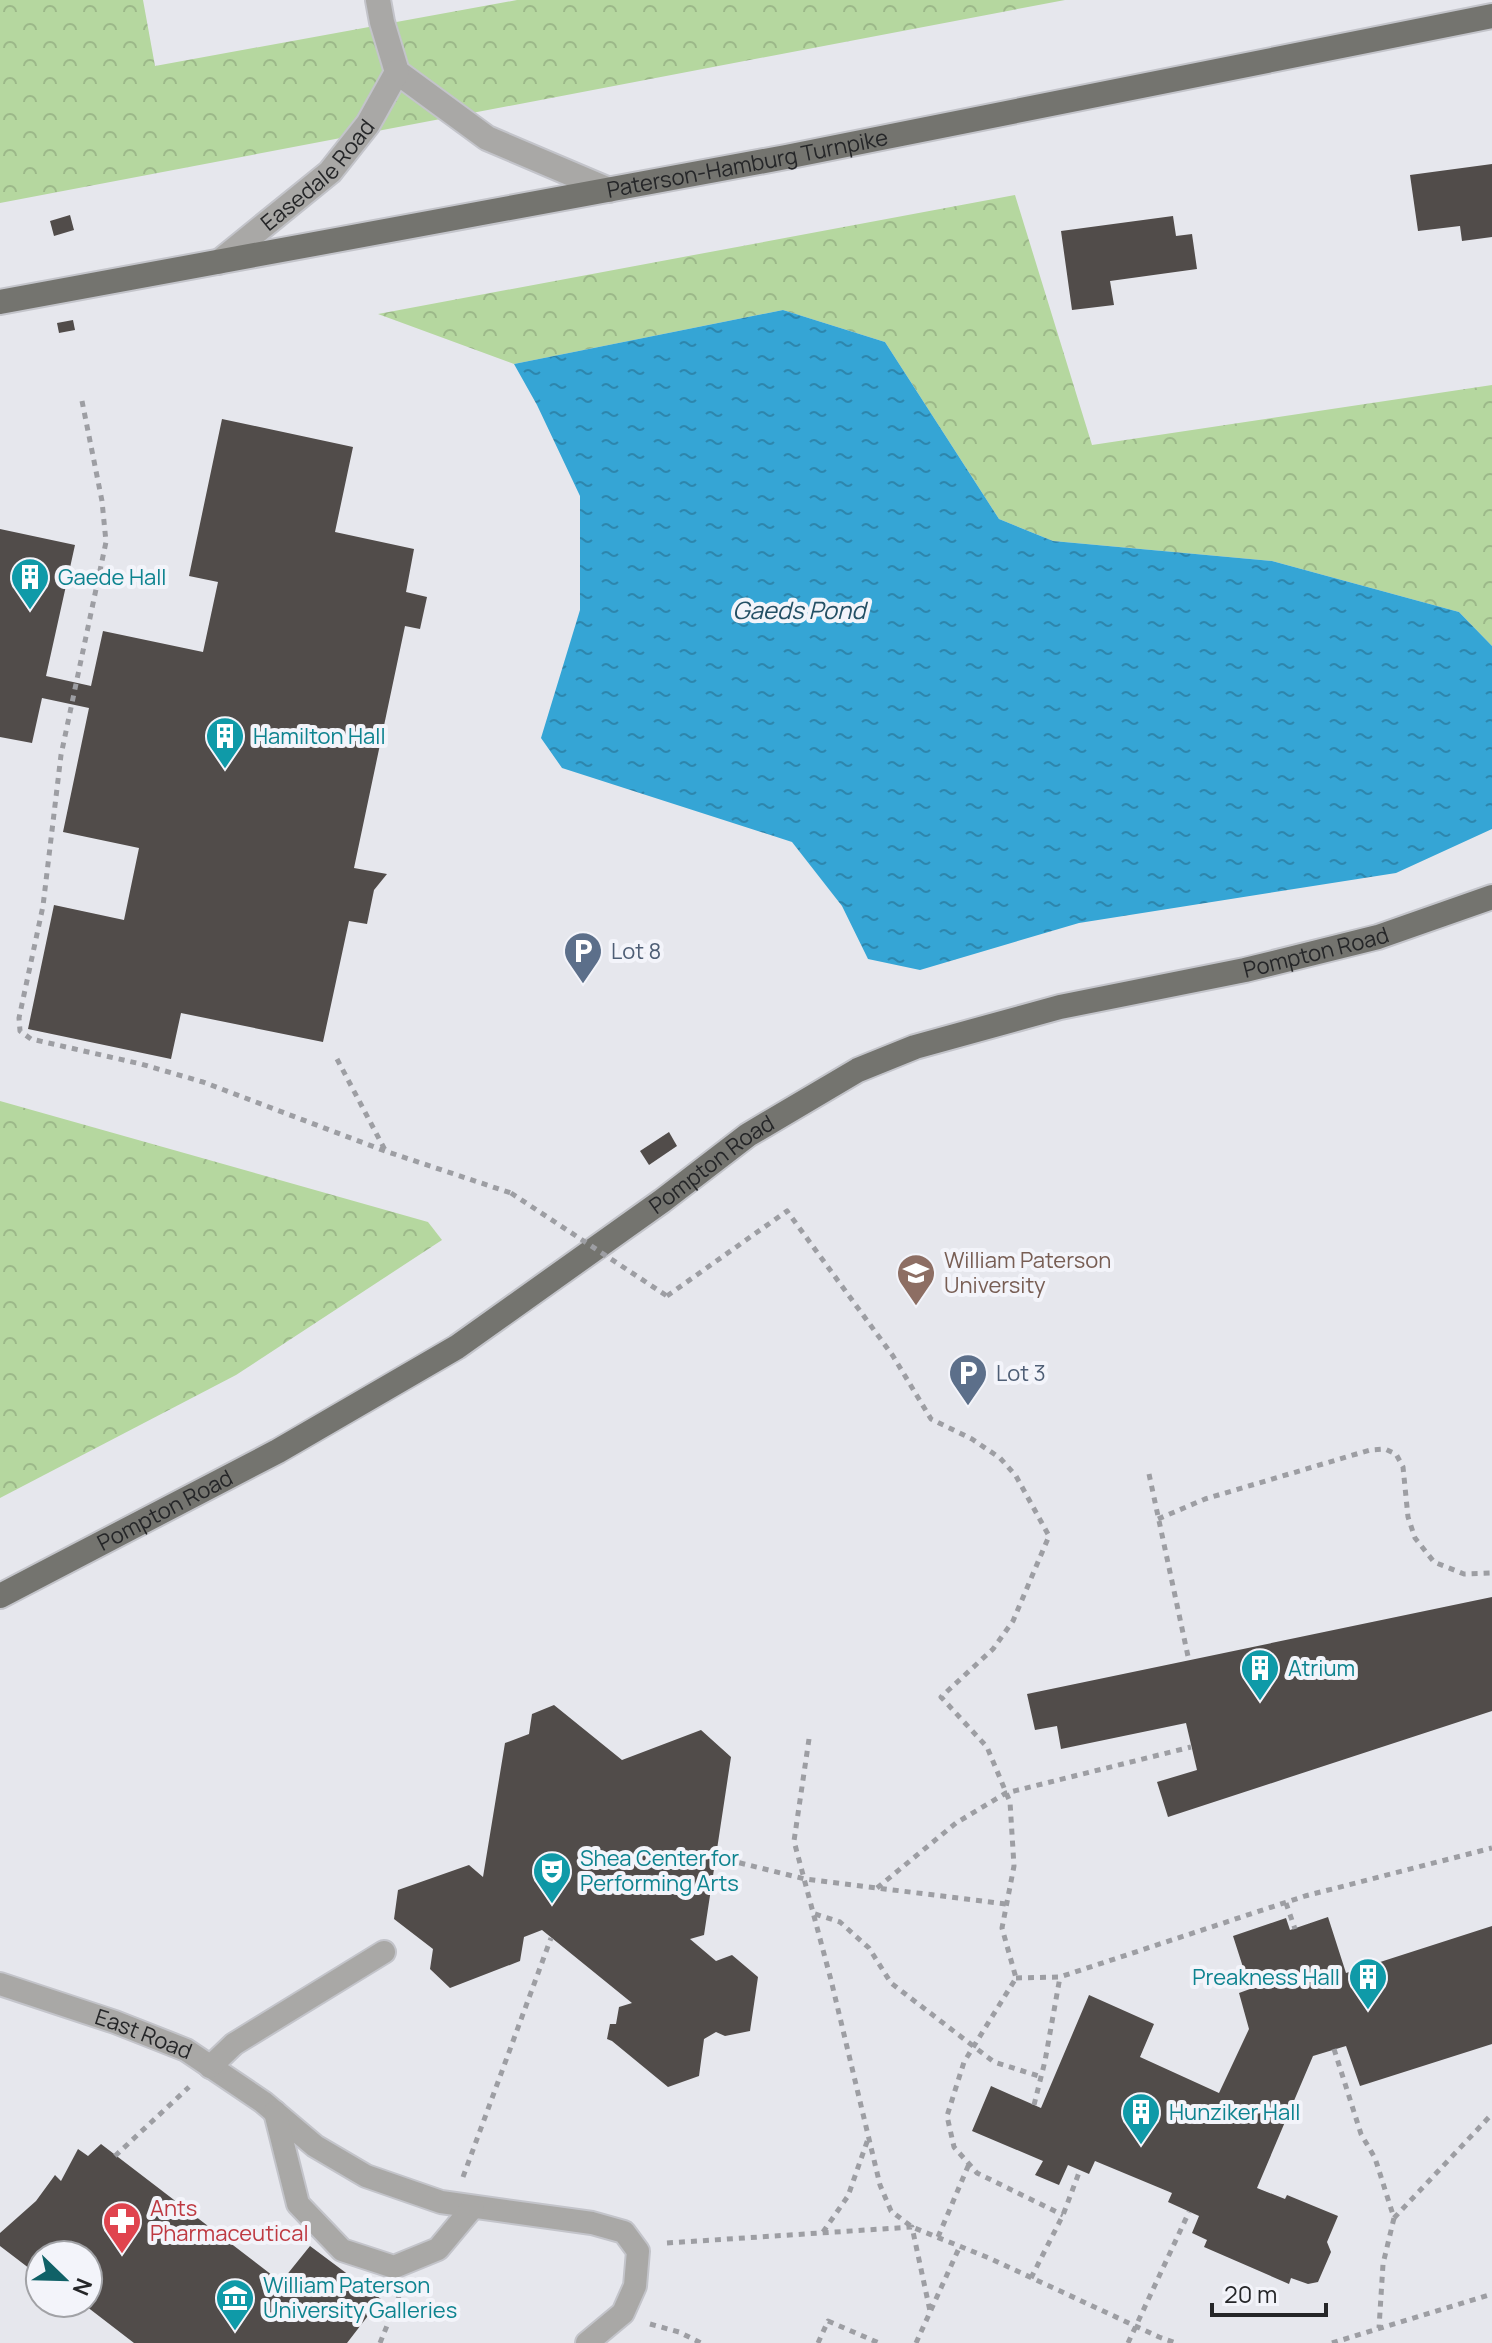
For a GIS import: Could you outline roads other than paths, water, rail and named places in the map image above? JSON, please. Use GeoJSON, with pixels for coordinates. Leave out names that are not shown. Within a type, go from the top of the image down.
{"type":"FeatureCollection","features":[{"type":"Feature","properties":{"kind":"main road","name":"Paterson-Hamburg Turnpike"},"geometry":{"type":"LineString","coordinates":[[0,302],[786,157],[1492,16]]}},
{"type":"Feature","properties":{"kind":"main road","name":"Pompton Road"},"geometry":{"type":"LineString","coordinates":[[0,1596],[278,1451],[457,1347],[662,1201],[748,1135],[858,1070],[915,1047],[1060,1007],[1245,970],[1378,937],[1492,897]]}},
{"type":"Feature","properties":{"kind":"street"},"geometry":{"type":"LineString","coordinates":[[378,0],[397,72],[487,138],[609,190]]}},
{"type":"Feature","properties":{"kind":"street","name":"Easedale Road"},"geometry":{"type":"LineString","coordinates":[[219,262],[330,172],[368,124],[397,72]]}},
{"type":"Feature","properties":{"kind":"lane"},"geometry":{"type":"LineString","coordinates":[[210,2067],[234,2044],[384,1952]]}},
{"type":"Feature","properties":{"kind":"lane","name":"East Road"},"geometry":{"type":"LineString","coordinates":[[0,1984],[115,2022],[186,2050],[275,2112],[315,2146],[366,2176],[441,2202],[592,2223],[624,2232],[638,2251],[635,2286],[623,2313],[587,2343]]}},
{"type":"Feature","properties":{"kind":"lane"},"geometry":{"type":"LineString","coordinates":[[275,2112],[298,2204],[342,2250],[394,2267],[408,2262],[438,2249],[463,2206]]}},
{"type":"Feature","properties":{"kind":"water","name":"Gaeds Pond"},"geometry":{"type":"Polygon","coordinates":[[[783,310],[885,342],[999,519],[1053,541],[1272,561],[1459,612],[1492,646],[1492,829],[1396,873],[1079,923],[920,970],[868,959],[842,906],[792,842],[562,768],[541,738],[580,610],[580,496],[514,364],[783,310]]]}},
{"type":"Feature","properties":{"kind":"place","name":"Gaede Hall"},"geometry":{"type":"Point","coordinates":[30,611]}},
{"type":"Feature","properties":{"kind":"place","name":"Hamilton Hall"},"geometry":{"type":"Point","coordinates":[225,770]}},
{"type":"Feature","properties":{"kind":"place","name":"Lot 8"},"geometry":{"type":"Point","coordinates":[583,985]}},
{"type":"Feature","properties":{"kind":"place","name":"William Paterson University"},"geometry":{"type":"Point","coordinates":[916,1307]}},
{"type":"Feature","properties":{"kind":"place","name":"Lot 3"},"geometry":{"type":"Point","coordinates":[968,1407]}},
{"type":"Feature","properties":{"kind":"place","name":"Atrium"},"geometry":{"type":"Point","coordinates":[1260,1702]}},
{"type":"Feature","properties":{"kind":"place","name":"Shea Center for Performing Arts"},"geometry":{"type":"Point","coordinates":[552,1905]}},
{"type":"Feature","properties":{"kind":"place","name":"Preakness Hall"},"geometry":{"type":"Point","coordinates":[1368,2011]}},
{"type":"Feature","properties":{"kind":"place","name":"Hunziker Hall"},"geometry":{"type":"Point","coordinates":[1141,2146]}},
{"type":"Feature","properties":{"kind":"place","name":"Ants Pharmaceutical"},"geometry":{"type":"Point","coordinates":[122,2255]}},
{"type":"Feature","properties":{"kind":"place","name":"William Paterson University Galleries"},"geometry":{"type":"Point","coordinates":[235,2332]}}]}
